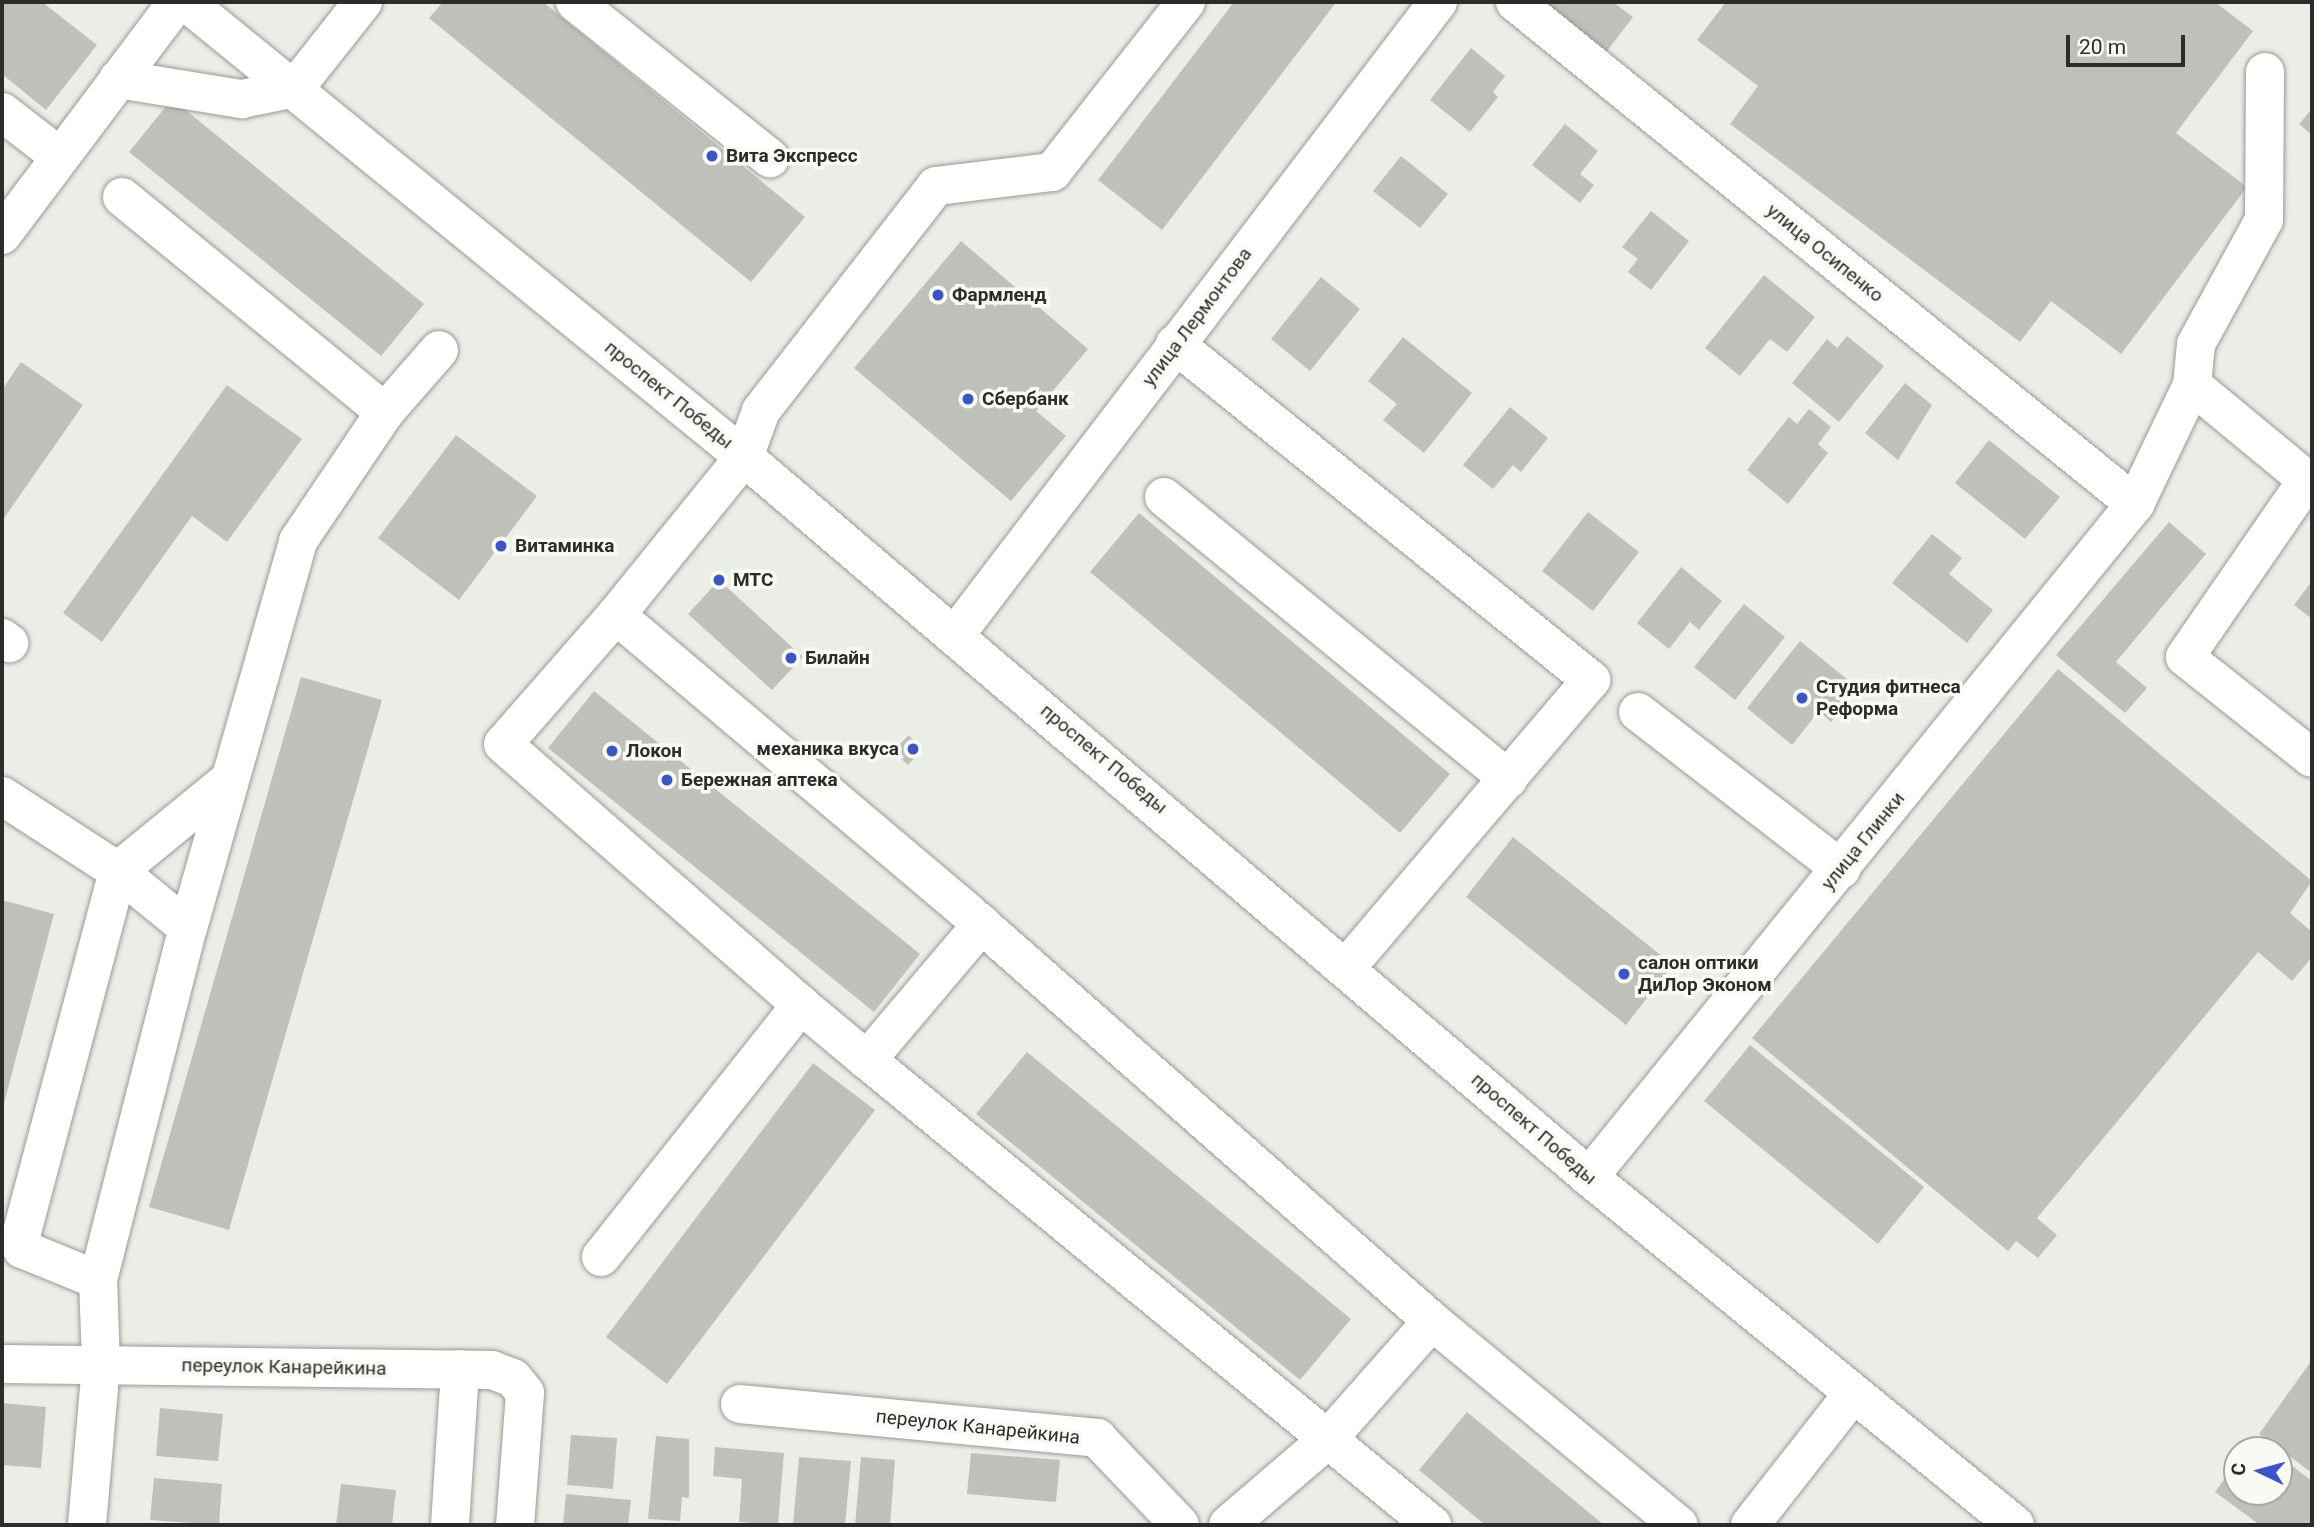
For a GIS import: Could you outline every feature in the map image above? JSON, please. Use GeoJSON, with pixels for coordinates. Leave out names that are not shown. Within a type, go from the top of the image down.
{"type":"FeatureCollection","features":[{"type":"Feature","properties":{"kind":"street"},"geometry":{"type":"LineString","coordinates":[[2,235],[177,2]]}},
{"type":"Feature","properties":{"kind":"street","name":"проспект Победы"},"geometry":{"type":"LineString","coordinates":[[186,2],[295,88],[744,457],[1348,967],[1589,1177],[1851,1396],[2015,1525]]}},
{"type":"Feature","properties":{"kind":"street"},"geometry":{"type":"LineString","coordinates":[[118,79],[242,99],[295,88],[363,2]]}},
{"type":"Feature","properties":{"kind":"street"},"geometry":{"type":"LineString","coordinates":[[575,2],[770,158]]}},
{"type":"Feature","properties":{"kind":"street"},"geometry":{"type":"LineString","coordinates":[[1186,2],[1052,172],[936,186],[761,411],[744,457],[616,615],[503,744],[801,1005],[1326,1441],[1432,1525]]}},
{"type":"Feature","properties":{"kind":"street","name":"улица Лермонтова"},"geometry":{"type":"LineString","coordinates":[[956,634],[1438,2]]}},
{"type":"Feature","properties":{"kind":"street","name":"улица Осипенко"},"geometry":{"type":"LineString","coordinates":[[1515,2],[2136,504]]}},
{"type":"Feature","properties":{"kind":"street","name":"улица Глинки"},"geometry":{"type":"LineString","coordinates":[[1589,1177],[2136,504],[2192,385],[2196,344],[2264,220],[2265,72]]}},
{"type":"Feature","properties":{"kind":"street"},"geometry":{"type":"LineString","coordinates":[[2,112],[59,156]]}},
{"type":"Feature","properties":{"kind":"street"},"geometry":{"type":"LineString","coordinates":[[122,197],[385,412]]}},
{"type":"Feature","properties":{"kind":"street"},"geometry":{"type":"LineString","coordinates":[[1175,344],[1591,680],[1348,967]]}},
{"type":"Feature","properties":{"kind":"street"},"geometry":{"type":"LineString","coordinates":[[87,1525],[101,1364],[98,1280],[188,928],[298,541],[385,412],[439,350]]}},
{"type":"Feature","properties":{"kind":"street"},"geometry":{"type":"LineString","coordinates":[[2192,385],[2310,477],[2185,657],[2312,758]]}},
{"type":"Feature","properties":{"kind":"street"},"geometry":{"type":"LineString","coordinates":[[1164,497],[1508,779]]}},
{"type":"Feature","properties":{"kind":"street"},"geometry":{"type":"LineString","coordinates":[[616,615],[982,924],[1432,1321],[1679,1525]]}},
{"type":"Feature","properties":{"kind":"street"},"geometry":{"type":"LineString","coordinates":[[1638,712],[1841,869]]}},
{"type":"Feature","properties":{"kind":"street"},"geometry":{"type":"LineString","coordinates":[[98,1280],[22,1249],[22,1232],[118,871],[228,781]]}},
{"type":"Feature","properties":{"kind":"street"},"geometry":{"type":"LineString","coordinates":[[2,796],[118,871],[188,928]]}},
{"type":"Feature","properties":{"kind":"street"},"geometry":{"type":"LineString","coordinates":[[867,1060],[982,924]]}},
{"type":"Feature","properties":{"kind":"street"},"geometry":{"type":"LineString","coordinates":[[601,1257],[801,1005]]}},
{"type":"Feature","properties":{"kind":"street"},"geometry":{"type":"LineString","coordinates":[[1228,1525],[1326,1441],[1432,1321]]}},
{"type":"Feature","properties":{"kind":"street","name":"переулок Канарейкина"},"geometry":{"type":"LineString","coordinates":[[2,1364],[460,1369],[513,1378],[525,1393],[527,1426],[515,1525]]}},
{"type":"Feature","properties":{"kind":"street"},"geometry":{"type":"LineString","coordinates":[[450,1525],[460,1369]]}},
{"type":"Feature","properties":{"kind":"street"},"geometry":{"type":"LineString","coordinates":[[1750,1525],[1851,1396]]}},
{"type":"Feature","properties":{"kind":"street","name":"переулок Канарейкина"},"geometry":{"type":"LineString","coordinates":[[740,1404],[1097,1438],[1180,1525]]}},
{"type":"Feature","properties":{"kind":"building"},"geometry":{"type":"Polygon","coordinates":[[[2,2],[42,2],[97,45],[46,110],[2,74],[2,2]]]}},
{"type":"Feature","properties":{"kind":"building"},"geometry":{"type":"Polygon","coordinates":[[[443,2],[543,2],[805,217],[751,282],[429,18],[443,2]]]}},
{"type":"Feature","properties":{"kind":"building"},"geometry":{"type":"Polygon","coordinates":[[[1234,2],[1335,4],[1162,230],[1098,180],[1234,2]]]}},
{"type":"Feature","properties":{"kind":"building"},"geometry":{"type":"Polygon","coordinates":[[[1542,2],[1613,2],[1633,17],[1607,51],[1542,2]]]}},
{"type":"Feature","properties":{"kind":"building"},"geometry":{"type":"Polygon","coordinates":[[[1726,2],[2215,2],[2253,31],[2176,133],[2247,187],[2121,354],[2051,301],[2020,342],[1730,124],[1758,86],[1697,40],[1726,2]]]}},
{"type":"Feature","properties":{"kind":"building"},"geometry":{"type":"Polygon","coordinates":[[[1471,48],[1505,76],[1493,92],[1498,97],[1470,132],[1430,100],[1471,48]]]}},
{"type":"Feature","properties":{"kind":"building"},"geometry":{"type":"Polygon","coordinates":[[[172,99],[424,304],[381,356],[129,152],[172,99]]]}},
{"type":"Feature","properties":{"kind":"building"},"geometry":{"type":"Polygon","coordinates":[[[2312,109],[2312,135],[2299,124],[2312,109]]]}},
{"type":"Feature","properties":{"kind":"building"},"geometry":{"type":"Polygon","coordinates":[[[1565,124],[1598,151],[1580,174],[1594,185],[1580,203],[1532,165],[1565,124]]]}},
{"type":"Feature","properties":{"kind":"building"},"geometry":{"type":"Polygon","coordinates":[[[1401,156],[1448,194],[1420,228],[1373,191],[1401,156]]]}},
{"type":"Feature","properties":{"kind":"building"},"geometry":{"type":"Polygon","coordinates":[[[1651,211],[1689,241],[1651,290],[1628,272],[1638,259],[1622,247],[1651,211]]]}},
{"type":"Feature","properties":{"kind":"building"},"geometry":{"type":"Polygon","coordinates":[[[961,241],[1088,349],[1036,411],[1066,436],[1011,501],[854,368],[961,241]]]}},
{"type":"Feature","properties":{"kind":"building"},"geometry":{"type":"Polygon","coordinates":[[[1764,275],[1815,317],[1787,352],[1770,339],[1740,376],[1705,348],[1764,275]]]}},
{"type":"Feature","properties":{"kind":"building"},"geometry":{"type":"Polygon","coordinates":[[[1321,277],[1360,309],[1310,371],[1271,339],[1321,277]]]}},
{"type":"Feature","properties":{"kind":"building"},"geometry":{"type":"Polygon","coordinates":[[[1847,336],[1884,366],[1839,422],[1792,383],[1827,339],[1837,348],[1847,336]]]}},
{"type":"Feature","properties":{"kind":"building"},"geometry":{"type":"Polygon","coordinates":[[[1403,337],[1472,393],[1424,453],[1383,420],[1397,404],[1368,381],[1403,337]]]}},
{"type":"Feature","properties":{"kind":"building"},"geometry":{"type":"Polygon","coordinates":[[[21,362],[83,405],[2,521],[2,390],[21,362]]]}},
{"type":"Feature","properties":{"kind":"building"},"geometry":{"type":"Polygon","coordinates":[[[1905,383],[1932,405],[1898,460],[1865,433],[1905,383]]]}},
{"type":"Feature","properties":{"kind":"building"},"geometry":{"type":"Polygon","coordinates":[[[227,385],[302,439],[227,542],[192,516],[102,642],[63,613],[227,385]]]}},
{"type":"Feature","properties":{"kind":"building"},"geometry":{"type":"Polygon","coordinates":[[[1510,407],[1548,438],[1521,472],[1513,465],[1493,489],[1463,465],[1510,407]]]}},
{"type":"Feature","properties":{"kind":"building"},"geometry":{"type":"Polygon","coordinates":[[[1809,409],[1831,427],[1818,444],[1828,453],[1788,504],[1747,470],[1789,417],[1797,424],[1809,409]]]}},
{"type":"Feature","properties":{"kind":"building"},"geometry":{"type":"Polygon","coordinates":[[[456,435],[537,496],[459,600],[378,538],[456,435]]]}},
{"type":"Feature","properties":{"kind":"building"},"geometry":{"type":"Polygon","coordinates":[[[1989,440],[2060,497],[2025,539],[1955,483],[1989,440]]]}},
{"type":"Feature","properties":{"kind":"building"},"geometry":{"type":"Polygon","coordinates":[[[1588,512],[1639,552],[1593,611],[1542,571],[1588,512]]]}},
{"type":"Feature","properties":{"kind":"building"},"geometry":{"type":"Polygon","coordinates":[[[1139,513],[1450,774],[1400,833],[1090,572],[1139,513]]]}},
{"type":"Feature","properties":{"kind":"building"},"geometry":{"type":"Polygon","coordinates":[[[2169,522],[2206,554],[2116,662],[2147,688],[2125,713],[2056,655],[2169,522]]]}},
{"type":"Feature","properties":{"kind":"building"},"geometry":{"type":"Polygon","coordinates":[[[1932,534],[1962,558],[1949,574],[1993,610],[1967,643],[1892,583],[1932,534]]]}},
{"type":"Feature","properties":{"kind":"building"},"geometry":{"type":"Polygon","coordinates":[[[1681,567],[1722,601],[1699,630],[1690,622],[1669,649],[1637,623],[1681,567]]]}},
{"type":"Feature","properties":{"kind":"building"},"geometry":{"type":"Polygon","coordinates":[[[719,580],[803,657],[772,690],[688,614],[719,580]]]}},
{"type":"Feature","properties":{"kind":"building"},"geometry":{"type":"Polygon","coordinates":[[[2312,581],[2312,619],[2294,605],[2312,581]]]}},
{"type":"Feature","properties":{"kind":"building"},"geometry":{"type":"Polygon","coordinates":[[[1744,604],[1785,637],[1735,700],[1694,667],[1744,604]]]}},
{"type":"Feature","properties":{"kind":"building","name":"Студия фитнеса Реформа"},"geometry":{"type":"Polygon","coordinates":[[[1800,641],[1858,688],[1831,722],[1819,711],[1792,745],[1747,708],[1800,641]]]}},
{"type":"Feature","properties":{"kind":"building"},"geometry":{"type":"Polygon","coordinates":[[[2058,669],[2312,881],[2290,913],[2312,932],[2312,957],[2292,981],[2258,952],[2037,1218],[2057,1235],[2038,1258],[2016,1241],[2008,1251],[1752,1038],[2058,669]]]}},
{"type":"Feature","properties":{"kind":"building"},"geometry":{"type":"Polygon","coordinates":[[[301,677],[382,700],[229,1230],[149,1207],[301,677]]]}},
{"type":"Feature","properties":{"kind":"building"},"geometry":{"type":"Polygon","coordinates":[[[594,691],[920,954],[874,1012],[548,748],[594,691]]]}},
{"type":"Feature","properties":{"kind":"building"},"geometry":{"type":"Polygon","coordinates":[[[909,735],[921,751],[908,765],[893,751],[909,735]]]}},
{"type":"Feature","properties":{"kind":"building"},"geometry":{"type":"Polygon","coordinates":[[[1513,837],[1673,965],[1626,1025],[1466,897],[1513,837]]]}},
{"type":"Feature","properties":{"kind":"building"},"geometry":{"type":"Polygon","coordinates":[[[2,900],[54,914],[3,1107],[2,1106],[2,900]]]}},
{"type":"Feature","properties":{"kind":"building"},"geometry":{"type":"Polygon","coordinates":[[[1750,1045],[1924,1187],[1878,1244],[1704,1101],[1750,1045]]]}},
{"type":"Feature","properties":{"kind":"building"},"geometry":{"type":"Polygon","coordinates":[[[1027,1052],[1351,1319],[1300,1380],[976,1114],[1027,1052]]]}},
{"type":"Feature","properties":{"kind":"building"},"geometry":{"type":"Polygon","coordinates":[[[813,1063],[875,1110],[667,1384],[606,1337],[813,1063]]]}},
{"type":"Feature","properties":{"kind":"building"},"geometry":{"type":"Polygon","coordinates":[[[2312,1360],[2312,1473],[2293,1459],[2293,1436],[2259,1434],[2312,1360]]]}},
{"type":"Feature","properties":{"kind":"building"},"geometry":{"type":"Polygon","coordinates":[[[2,1403],[46,1407],[41,1468],[2,1465],[2,1403]]]}},
{"type":"Feature","properties":{"kind":"building"},"geometry":{"type":"Polygon","coordinates":[[[160,1408],[223,1414],[218,1461],[156,1456],[160,1408]]]}},
{"type":"Feature","properties":{"kind":"building"},"geometry":{"type":"Polygon","coordinates":[[[1467,1412],[1604,1525],[1485,1525],[1419,1470],[1467,1412]]]}},
{"type":"Feature","properties":{"kind":"building"},"geometry":{"type":"Polygon","coordinates":[[[571,1435],[617,1438],[613,1489],[567,1485],[571,1435]]]}},
{"type":"Feature","properties":{"kind":"building"},"geometry":{"type":"Polygon","coordinates":[[[656,1436],[689,1439],[689,1498],[682,1497],[680,1521],[648,1519],[656,1436]]]}},
{"type":"Feature","properties":{"kind":"building"},"geometry":{"type":"Polygon","coordinates":[[[715,1447],[784,1453],[778,1525],[739,1522],[742,1479],[713,1476],[715,1447]]]}},
{"type":"Feature","properties":{"kind":"building"},"geometry":{"type":"Polygon","coordinates":[[[971,1453],[1060,1460],[1056,1502],[967,1494],[971,1453]]]}},
{"type":"Feature","properties":{"kind":"building"},"geometry":{"type":"Polygon","coordinates":[[[799,1457],[851,1461],[845,1525],[793,1525],[799,1457]]]}},
{"type":"Feature","properties":{"kind":"building"},"geometry":{"type":"Polygon","coordinates":[[[861,1457],[895,1460],[890,1525],[855,1525],[861,1457]]]}},
{"type":"Feature","properties":{"kind":"building"},"geometry":{"type":"Polygon","coordinates":[[[2293,1467],[2312,1481],[2312,1525],[2260,1525],[2234,1506],[2293,1506],[2293,1467]]]}},
{"type":"Feature","properties":{"kind":"building"},"geometry":{"type":"Polygon","coordinates":[[[154,1478],[222,1484],[219,1525],[150,1520],[154,1478]]]}},
{"type":"Feature","properties":{"kind":"building"},"geometry":{"type":"Polygon","coordinates":[[[2223,1481],[2223,1498],[2215,1492],[2223,1481]]]}},
{"type":"Feature","properties":{"kind":"building"},"geometry":{"type":"Polygon","coordinates":[[[341,1484],[396,1490],[392,1525],[336,1525],[341,1484]]]}},
{"type":"Feature","properties":{"kind":"building"},"geometry":{"type":"Polygon","coordinates":[[[566,1494],[631,1500],[628,1525],[563,1525],[566,1494]]]}},
{"type":"Feature","properties":{"kind":"place","name":"Вита Экспресс"},"geometry":{"type":"Point","coordinates":[712,156]}},
{"type":"Feature","properties":{"kind":"place","name":"Фармленд"},"geometry":{"type":"Point","coordinates":[938,295]}},
{"type":"Feature","properties":{"kind":"place","name":"Сбербанк"},"geometry":{"type":"Point","coordinates":[968,399]}},
{"type":"Feature","properties":{"kind":"place","name":"Витаминка"},"geometry":{"type":"Point","coordinates":[501,546]}},
{"type":"Feature","properties":{"kind":"place","name":"МТС"},"geometry":{"type":"Point","coordinates":[719,580]}},
{"type":"Feature","properties":{"kind":"place","name":"Билайн"},"geometry":{"type":"Point","coordinates":[791,658]}},
{"type":"Feature","properties":{"kind":"place","name":"Студия фитнеса Реформа"},"geometry":{"type":"Point","coordinates":[1802,698]}},
{"type":"Feature","properties":{"kind":"place","name":"механика вкуса"},"geometry":{"type":"Point","coordinates":[913,749]}},
{"type":"Feature","properties":{"kind":"place","name":"Локон"},"geometry":{"type":"Point","coordinates":[612,751]}},
{"type":"Feature","properties":{"kind":"place","name":"Бережная аптека"},"geometry":{"type":"Point","coordinates":[667,780]}},
{"type":"Feature","properties":{"kind":"place","name":"салон оптики ДиЛор Эконом"},"geometry":{"type":"Point","coordinates":[1624,974]}}]}
